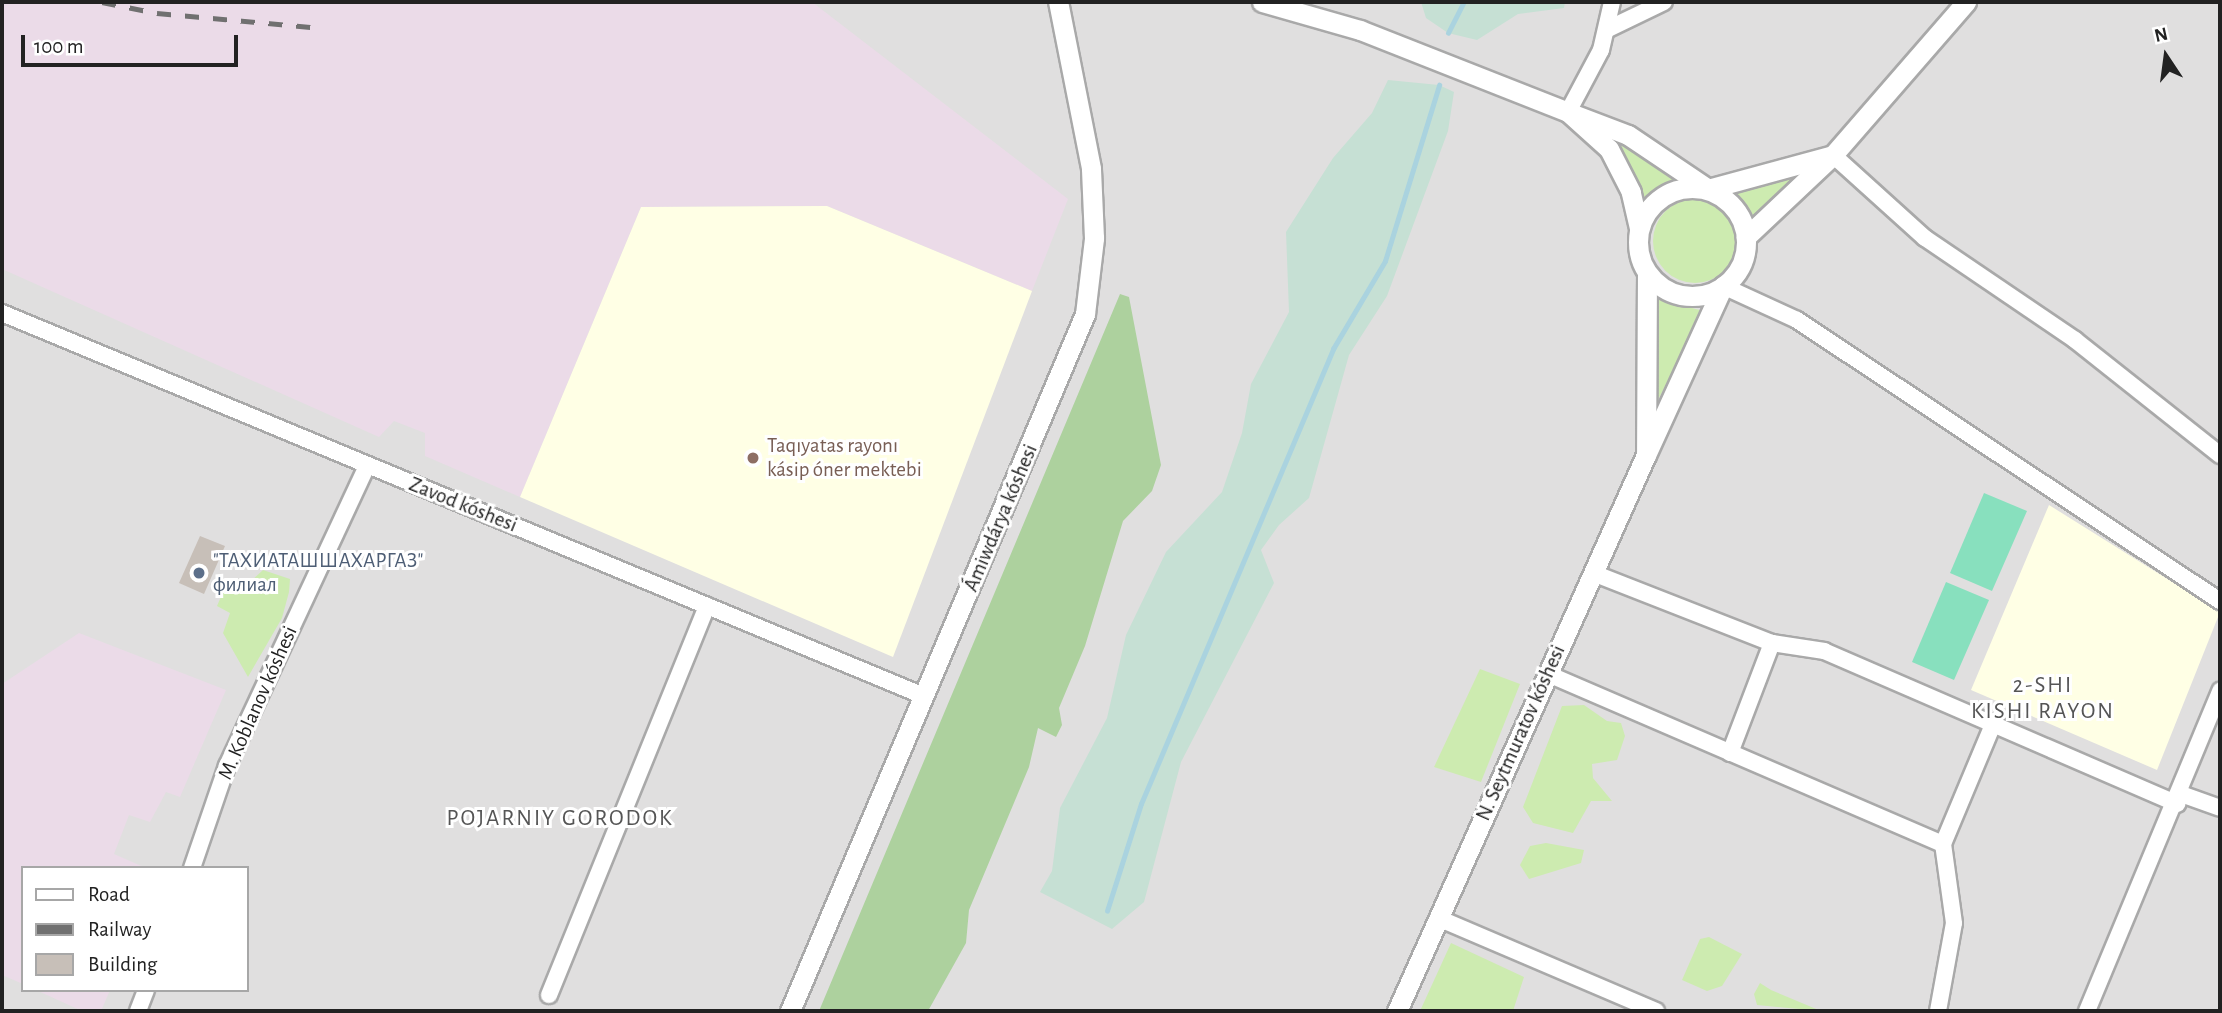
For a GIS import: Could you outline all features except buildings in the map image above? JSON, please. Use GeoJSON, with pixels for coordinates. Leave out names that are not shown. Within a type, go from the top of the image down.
{"type":"FeatureCollection","features":[{"type":"Feature","properties":{"kind":"street","name":"Ámiwdárya kóshesi"},"geometry":{"type":"LineString","coordinates":[[790,1011],[1085,314],[1094,238],[1091,168],[1058,2]]}},
{"type":"Feature","properties":{"kind":"street"},"geometry":{"type":"LineString","coordinates":[[1262,2],[1360,30],[1628,135],[1734,208],[1746,237],[1741,265],[1723,286],[1707,294],[1674,294],[1647,273]]}},
{"type":"Feature","properties":{"kind":"street"},"geometry":{"type":"LineString","coordinates":[[1568,112],[1608,29],[1612,2]]}},
{"type":"Feature","properties":{"kind":"street"},"geometry":{"type":"LineString","coordinates":[[1608,29],[1664,2]]}},
{"type":"Feature","properties":{"kind":"street"},"geometry":{"type":"LineString","coordinates":[[1746,237],[1833,155],[1966,2]]}},
{"type":"Feature","properties":{"kind":"street"},"geometry":{"type":"LineString","coordinates":[[1568,112],[1609,149],[1631,192],[1639,228],[1638,251],[1647,273],[1646,455]]}},
{"type":"Feature","properties":{"kind":"street"},"geometry":{"type":"LineString","coordinates":[[1639,228],[1658,199],[1682,190],[1709,190],[1833,155]]}},
{"type":"Feature","properties":{"kind":"street"},"geometry":{"type":"LineString","coordinates":[[1833,155],[1925,238],[2075,340],[2220,455]]}},
{"type":"Feature","properties":{"kind":"street"},"geometry":{"type":"LineString","coordinates":[[1723,286],[1797,320],[2220,601]]}},
{"type":"Feature","properties":{"kind":"street","name":"N. Seytmuratov kóshesi"},"geometry":{"type":"LineString","coordinates":[[1397,1011],[1723,286]]}},
{"type":"Feature","properties":{"kind":"street","name":"Zavod kóshesi"},"geometry":{"type":"LineString","coordinates":[[2,313],[924,696]]}},
{"type":"Feature","properties":{"kind":"street","name":"M. Koblanov kóshesi"},"geometry":{"type":"LineString","coordinates":[[193,866],[227,766],[367,466]]}},
{"type":"Feature","properties":{"kind":"street"},"geometry":{"type":"LineString","coordinates":[[1593,573],[1772,643],[1824,651],[2179,799],[2220,808]]}},
{"type":"Feature","properties":{"kind":"street"},"geometry":{"type":"LineString","coordinates":[[549,995],[707,606]]}},
{"type":"Feature","properties":{"kind":"street"},"geometry":{"type":"LineString","coordinates":[[1730,753],[1772,643]]}},
{"type":"Feature","properties":{"kind":"street"},"geometry":{"type":"LineString","coordinates":[[1548,674],[1943,844]]}},
{"type":"Feature","properties":{"kind":"street"},"geometry":{"type":"LineString","coordinates":[[2087,1011],[2179,799],[2220,691]]}},
{"type":"Feature","properties":{"kind":"street"},"geometry":{"type":"LineString","coordinates":[[1938,1011],[1954,923],[1943,844],[1994,722]]}},
{"type":"Feature","properties":{"kind":"street"},"geometry":{"type":"LineString","coordinates":[[1438,918],[1656,1011]]}},
{"type":"Feature","properties":{"kind":"street"},"geometry":{"type":"LineString","coordinates":[[138,1011],[145,992]]}},
{"type":"Feature","properties":{"kind":"shaded area"},"geometry":{"type":"Polygon","coordinates":[[[2,2],[2220,2],[2220,1011],[2,1011],[2,2]]]}},
{"type":"Feature","properties":{"kind":"shaded area"},"geometry":{"type":"Polygon","coordinates":[[[2,2],[812,2],[1068,199],[1032,291],[827,206],[641,207],[520,497],[425,456],[425,433],[394,421],[379,437],[2,269],[2,2]]]}},
{"type":"Feature","properties":{"kind":"shaded area"},"geometry":{"type":"Polygon","coordinates":[[[1421,2],[1565,2],[1564,8],[1518,14],[1477,40],[1448,33],[1426,18],[1421,2]]]}},
{"type":"Feature","properties":{"kind":"shaded area"},"geometry":{"type":"Polygon","coordinates":[[[1388,80],[1439,85],[1454,92],[1448,131],[1387,296],[1349,355],[1309,498],[1279,525],[1261,550],[1274,583],[1181,762],[1144,902],[1112,929],[1040,892],[1052,871],[1060,808],[1107,718],[1126,635],[1166,552],[1222,492],[1242,433],[1251,384],[1289,312],[1286,232],[1333,158],[1372,113],[1388,80]]]}},
{"type":"Feature","properties":{"kind":"shaded area","name":"Taqıyatas rayonı kásip óner mektebi"},"geometry":{"type":"Polygon","coordinates":[[[827,206],[1032,291],[893,657],[520,497],[641,207],[827,206]]]}},
{"type":"Feature","properties":{"kind":"shaded area"},"geometry":{"type":"Polygon","coordinates":[[[2049,505],[2220,612],[2157,770],[1971,690],[2049,505]]]}},
{"type":"Feature","properties":{"kind":"shaded area"},"geometry":{"type":"Polygon","coordinates":[[[79,633],[226,690],[180,797],[166,792],[150,822],[129,815],[114,854],[141,866],[21,866],[21,983],[2,975],[2,684],[79,633]]]}},
{"type":"Feature","properties":{"kind":"shaded area"},"geometry":{"type":"Polygon","coordinates":[[[40,992],[109,992],[101,1011],[82,1011],[40,992]]]}},
{"type":"Feature","properties":{"kind":"green space"},"geometry":{"type":"Polygon","coordinates":[[[1609,138],[1636,150],[1684,180],[1664,186],[1642,204],[1609,138]]]}},
{"type":"Feature","properties":{"kind":"green space"},"geometry":{"type":"Polygon","coordinates":[[[1808,170],[1750,226],[1726,191],[1808,170]]]}},
{"type":"Feature","properties":{"kind":"green space"},"geometry":{"type":"Polygon","coordinates":[[[1695,199],[1711,202],[1725,211],[1734,225],[1737,241],[1734,257],[1725,271],[1711,280],[1695,283],[1679,280],[1665,271],[1656,257],[1653,241],[1656,225],[1665,211],[1679,202],[1695,199]]]}},
{"type":"Feature","properties":{"kind":"green space"},"geometry":{"type":"Polygon","coordinates":[[[1120,294],[1129,297],[1161,465],[1152,491],[1123,521],[1085,646],[1059,708],[1062,725],[1056,737],[1038,728],[1029,767],[969,910],[966,943],[928,1011],[819,1011],[1120,294]]]}},
{"type":"Feature","properties":{"kind":"green space"},"geometry":{"type":"Polygon","coordinates":[[[1656,298],[1703,311],[1657,402],[1656,298]]]}},
{"type":"Feature","properties":{"kind":"green space"},"geometry":{"type":"Polygon","coordinates":[[[1984,493],[2027,511],[1992,591],[1950,573],[1984,493]]]}},
{"type":"Feature","properties":{"kind":"green space"},"geometry":{"type":"Polygon","coordinates":[[[263,570],[290,579],[289,592],[282,618],[248,677],[223,633],[230,613],[217,606],[229,578],[250,582],[263,570]]]}},
{"type":"Feature","properties":{"kind":"green space"},"geometry":{"type":"Polygon","coordinates":[[[1946,582],[1989,600],[1954,680],[1912,662],[1946,582]]]}},
{"type":"Feature","properties":{"kind":"green space"},"geometry":{"type":"Polygon","coordinates":[[[1480,669],[1520,684],[1481,782],[1434,767],[1480,669]]]}},
{"type":"Feature","properties":{"kind":"green space"},"geometry":{"type":"Polygon","coordinates":[[[1584,705],[1607,721],[1621,723],[1625,736],[1617,760],[1592,764],[1593,778],[1612,801],[1591,801],[1573,833],[1533,823],[1523,807],[1562,706],[1584,705]]]}},
{"type":"Feature","properties":{"kind":"green space"},"geometry":{"type":"Polygon","coordinates":[[[1546,843],[1584,850],[1581,863],[1529,879],[1520,865],[1530,846],[1546,843]]]}},
{"type":"Feature","properties":{"kind":"green space"},"geometry":{"type":"Polygon","coordinates":[[[1709,937],[1742,954],[1722,986],[1707,991],[1682,980],[1700,939],[1709,937]]]}},
{"type":"Feature","properties":{"kind":"green space"},"geometry":{"type":"Polygon","coordinates":[[[1451,943],[1524,977],[1513,1011],[1420,1011],[1451,943]]]}},
{"type":"Feature","properties":{"kind":"green space"},"geometry":{"type":"Polygon","coordinates":[[[1760,983],[1821,1011],[1757,1005],[1754,994],[1760,983]]]}},
{"type":"Feature","properties":{"kind":"waterway"},"geometry":{"type":"LineString","coordinates":[[1448,33],[1464,2]]}},
{"type":"Feature","properties":{"kind":"waterway"},"geometry":{"type":"LineString","coordinates":[[1107,911],[1141,804],[1333,349],[1385,261],[1439,85]]}},
{"type":"Feature","properties":{"kind":"railway"},"geometry":{"type":"LineString","coordinates":[[102,2],[157,13],[310,27]]}},
{"type":"Feature","properties":{"kind":"place","name":"Taqıyatas rayonı kásip óner mektebi"},"geometry":{"type":"Point","coordinates":[753,458]}},
{"type":"Feature","properties":{"kind":"place","name":"\"ТАХИАТАШШАХАРГАЗ\" филиал"},"geometry":{"type":"Point","coordinates":[199,573]}},
{"type":"Feature","properties":{"kind":"district","name":"2-SHI KISHI RAYON"},"geometry":{"type":"Point","coordinates":[2043,699]}},
{"type":"Feature","properties":{"kind":"district","name":"POJARNIY GORODOK"},"geometry":{"type":"Point","coordinates":[560,819]}}]}
